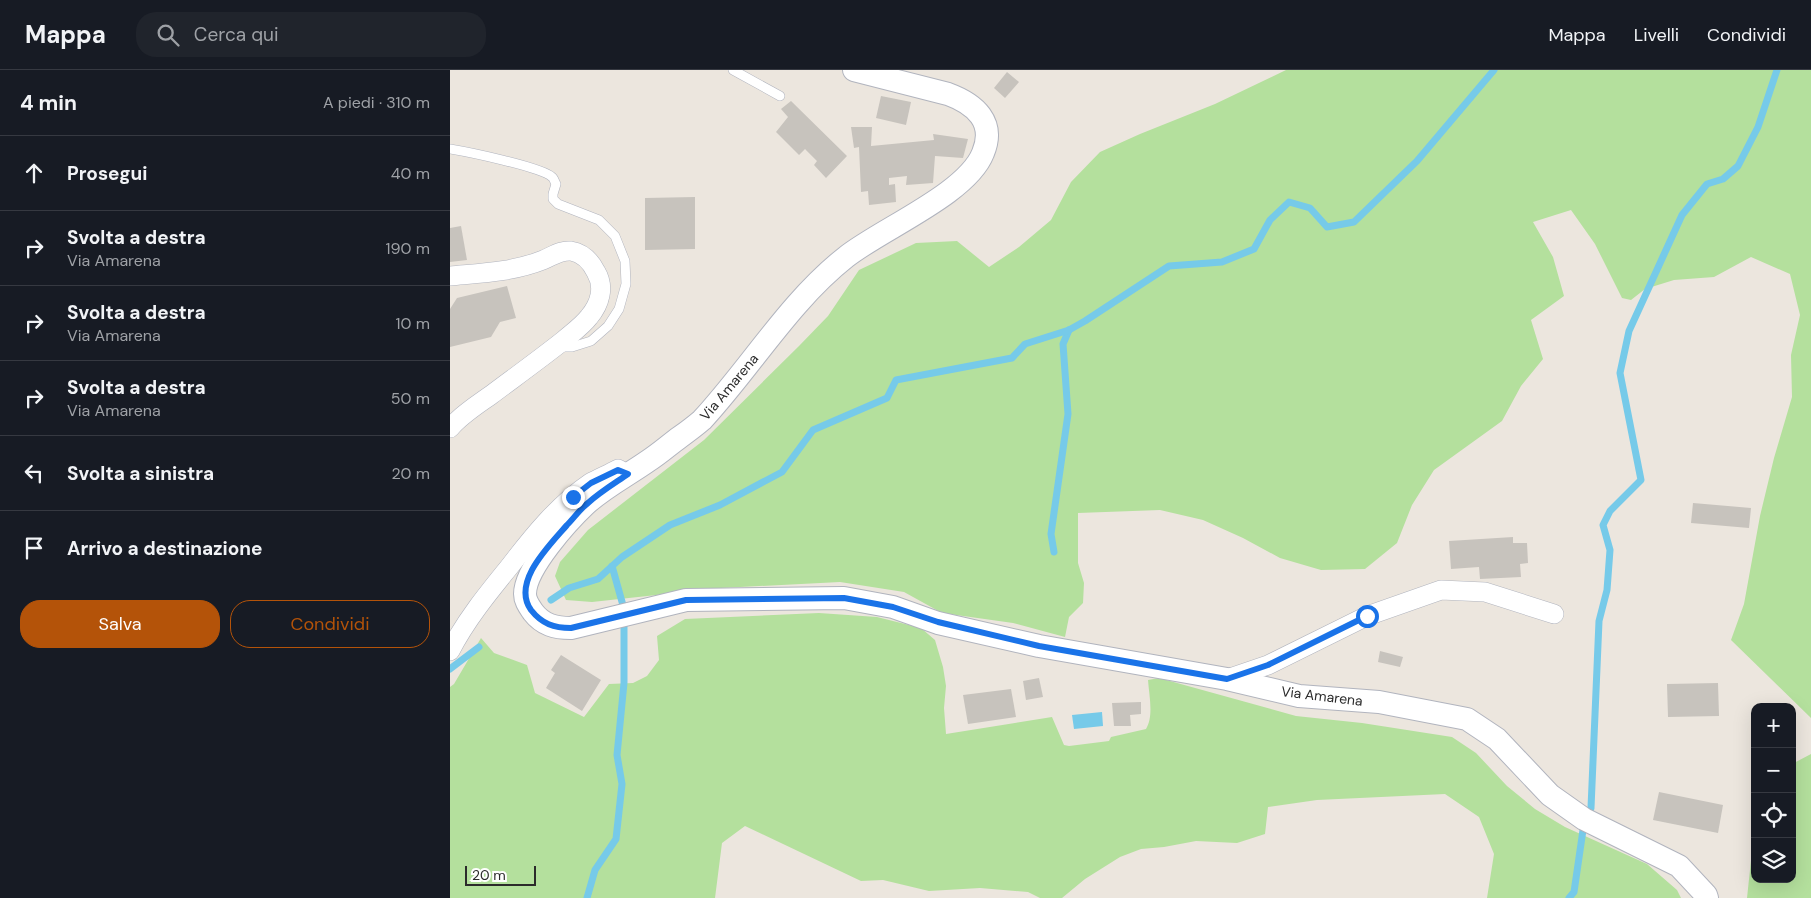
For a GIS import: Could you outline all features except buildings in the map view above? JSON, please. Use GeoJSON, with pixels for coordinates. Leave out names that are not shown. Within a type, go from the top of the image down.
{"type":"FeatureCollection","features":[{"type":"Feature","properties":{"kind":"street","name":"Via Amarena"},"geometry":{"type":"LineString","coordinates":[[854,70],[948,94],[970,105],[979,113],[988,134],[984,152],[978,163],[948,192],[847,256],[823,277],[799,303],[700,422],[587,503],[544,552],[532,570],[525,595],[530,607],[541,621],[552,626],[571,628],[686,600],[844,598],[893,607],[938,622],[1039,646],[1227,679],[1299,696],[1379,702],[1467,720],[1497,739],[1550,795],[1584,820],[1680,866],[1706,894],[1707,898]]}},
{"type":"Feature","properties":{"kind":"street"},"geometry":{"type":"LineString","coordinates":[[450,276],[515,270],[564,251],[572,251],[584,256],[592,264],[602,289],[598,303],[590,317],[582,325],[464,415],[450,428]]}},
{"type":"Feature","properties":{"kind":"street"},"geometry":{"type":"LineString","coordinates":[[450,651],[469,619],[491,588],[547,522],[591,483],[618,470],[628,474]]}},
{"type":"Feature","properties":{"kind":"street"},"geometry":{"type":"LineString","coordinates":[[1227,679],[1268,665],[1367,616],[1441,590],[1485,592],[1554,614]]}},
{"type":"Feature","properties":{"kind":"lane"},"geometry":{"type":"LineString","coordinates":[[733,70],[780,96]]}},
{"type":"Feature","properties":{"kind":"lane"},"geometry":{"type":"LineString","coordinates":[[450,149],[529,168],[553,177],[556,184],[552,194],[553,199],[558,204],[599,220],[615,236],[625,261],[626,284],[619,309],[608,326],[591,341],[572,347],[554,348]]}},
{"type":"Feature","properties":{"kind":"green space"},"geometry":{"type":"Polygon","coordinates":[[[1286,70],[1811,70],[1811,718],[1731,640],[1744,604],[1760,516],[1774,458],[1792,397],[1791,355],[1800,315],[1790,274],[1751,257],[1714,277],[1674,280],[1645,289],[1631,300],[1622,298],[1595,244],[1571,210],[1533,222],[1553,257],[1564,296],[1531,320],[1543,359],[1521,386],[1502,421],[1434,470],[1412,505],[1397,543],[1365,569],[1321,570],[1280,558],[1243,538],[1203,520],[1160,510],[1078,513],[1078,563],[1084,583],[1083,603],[1069,617],[1065,637],[1013,623],[942,613],[904,592],[840,582],[721,588],[592,602],[566,600],[555,576],[560,562],[588,530],[704,440],[828,316],[859,270],[916,243],[957,241],[989,267],[1019,247],[1051,220],[1071,182],[1100,152],[1215,104],[1286,70]]]}},
{"type":"Feature","properties":{"kind":"green space"},"geometry":{"type":"Polygon","coordinates":[[[819,613],[877,617],[921,628],[935,640],[943,667],[946,686],[944,708],[946,734],[1052,717],[1064,745],[1109,741],[1111,737],[1146,729],[1150,718],[1148,680],[1159,678],[1296,716],[1362,723],[1452,737],[1476,753],[1507,786],[1535,809],[1565,827],[1647,864],[1677,890],[1681,898],[1487,898],[1494,854],[1479,817],[1445,794],[1317,800],[1268,807],[1265,834],[1237,843],[1196,841],[1141,849],[1120,857],[1085,879],[1062,898],[1040,898],[1028,892],[980,888],[929,891],[883,880],[861,881],[745,826],[722,843],[715,898],[450,898],[450,687],[454,684],[481,638],[494,653],[527,665],[535,693],[584,717],[609,684],[633,683],[647,676],[659,660],[657,636],[685,619],[819,613]]]}},
{"type":"Feature","properties":{"kind":"green space"},"geometry":{"type":"Polygon","coordinates":[[[1811,754],[1811,898],[1747,898],[1751,860],[1751,883],[1796,883],[1796,762],[1811,754]]]}},
{"type":"Feature","properties":{"kind":"water"},"geometry":{"type":"Polygon","coordinates":[[[1102,712],[1103,726],[1074,729],[1072,715],[1102,712]]]}},
{"type":"Feature","properties":{"kind":"waterway"},"geometry":{"type":"LineString","coordinates":[[551,600],[569,588],[598,579],[622,557],[670,525],[720,505],[782,472],[813,430],[887,398],[896,380],[1012,358],[1025,344],[1069,330],[1169,266],[1222,262],[1254,249],[1270,220],[1289,202],[1310,208],[1327,227],[1354,222],[1417,161],[1494,70]]}},
{"type":"Feature","properties":{"kind":"waterway"},"geometry":{"type":"LineString","coordinates":[[1569,898],[1574,892],[1583,830],[1591,808],[1599,621],[1607,590],[1610,550],[1603,525],[1610,511],[1641,480],[1620,373],[1629,331],[1682,215],[1707,184],[1723,179],[1738,166],[1758,127],[1777,70]]}},
{"type":"Feature","properties":{"kind":"waterway"},"geometry":{"type":"LineString","coordinates":[[1054,552],[1051,534],[1068,414],[1063,344],[1069,330]]}},
{"type":"Feature","properties":{"kind":"waterway"},"geometry":{"type":"LineString","coordinates":[[587,898],[595,870],[616,839],[622,784],[617,755],[624,683],[624,609],[612,566]]}},
{"type":"Feature","properties":{"kind":"waterway"},"geometry":{"type":"LineString","coordinates":[[450,669],[479,647]]}},
{"type":"Feature","properties":{"kind":"route"},"geometry":{"type":"LineString","coordinates":[[573,497],[591,483],[618,470],[628,474],[587,503],[544,552],[532,570],[526,587],[525,595],[527,602],[541,621],[561,628],[571,628],[686,600],[844,598],[893,607],[938,622],[1039,646],[1227,679],[1268,665],[1367,616]]}}]}
